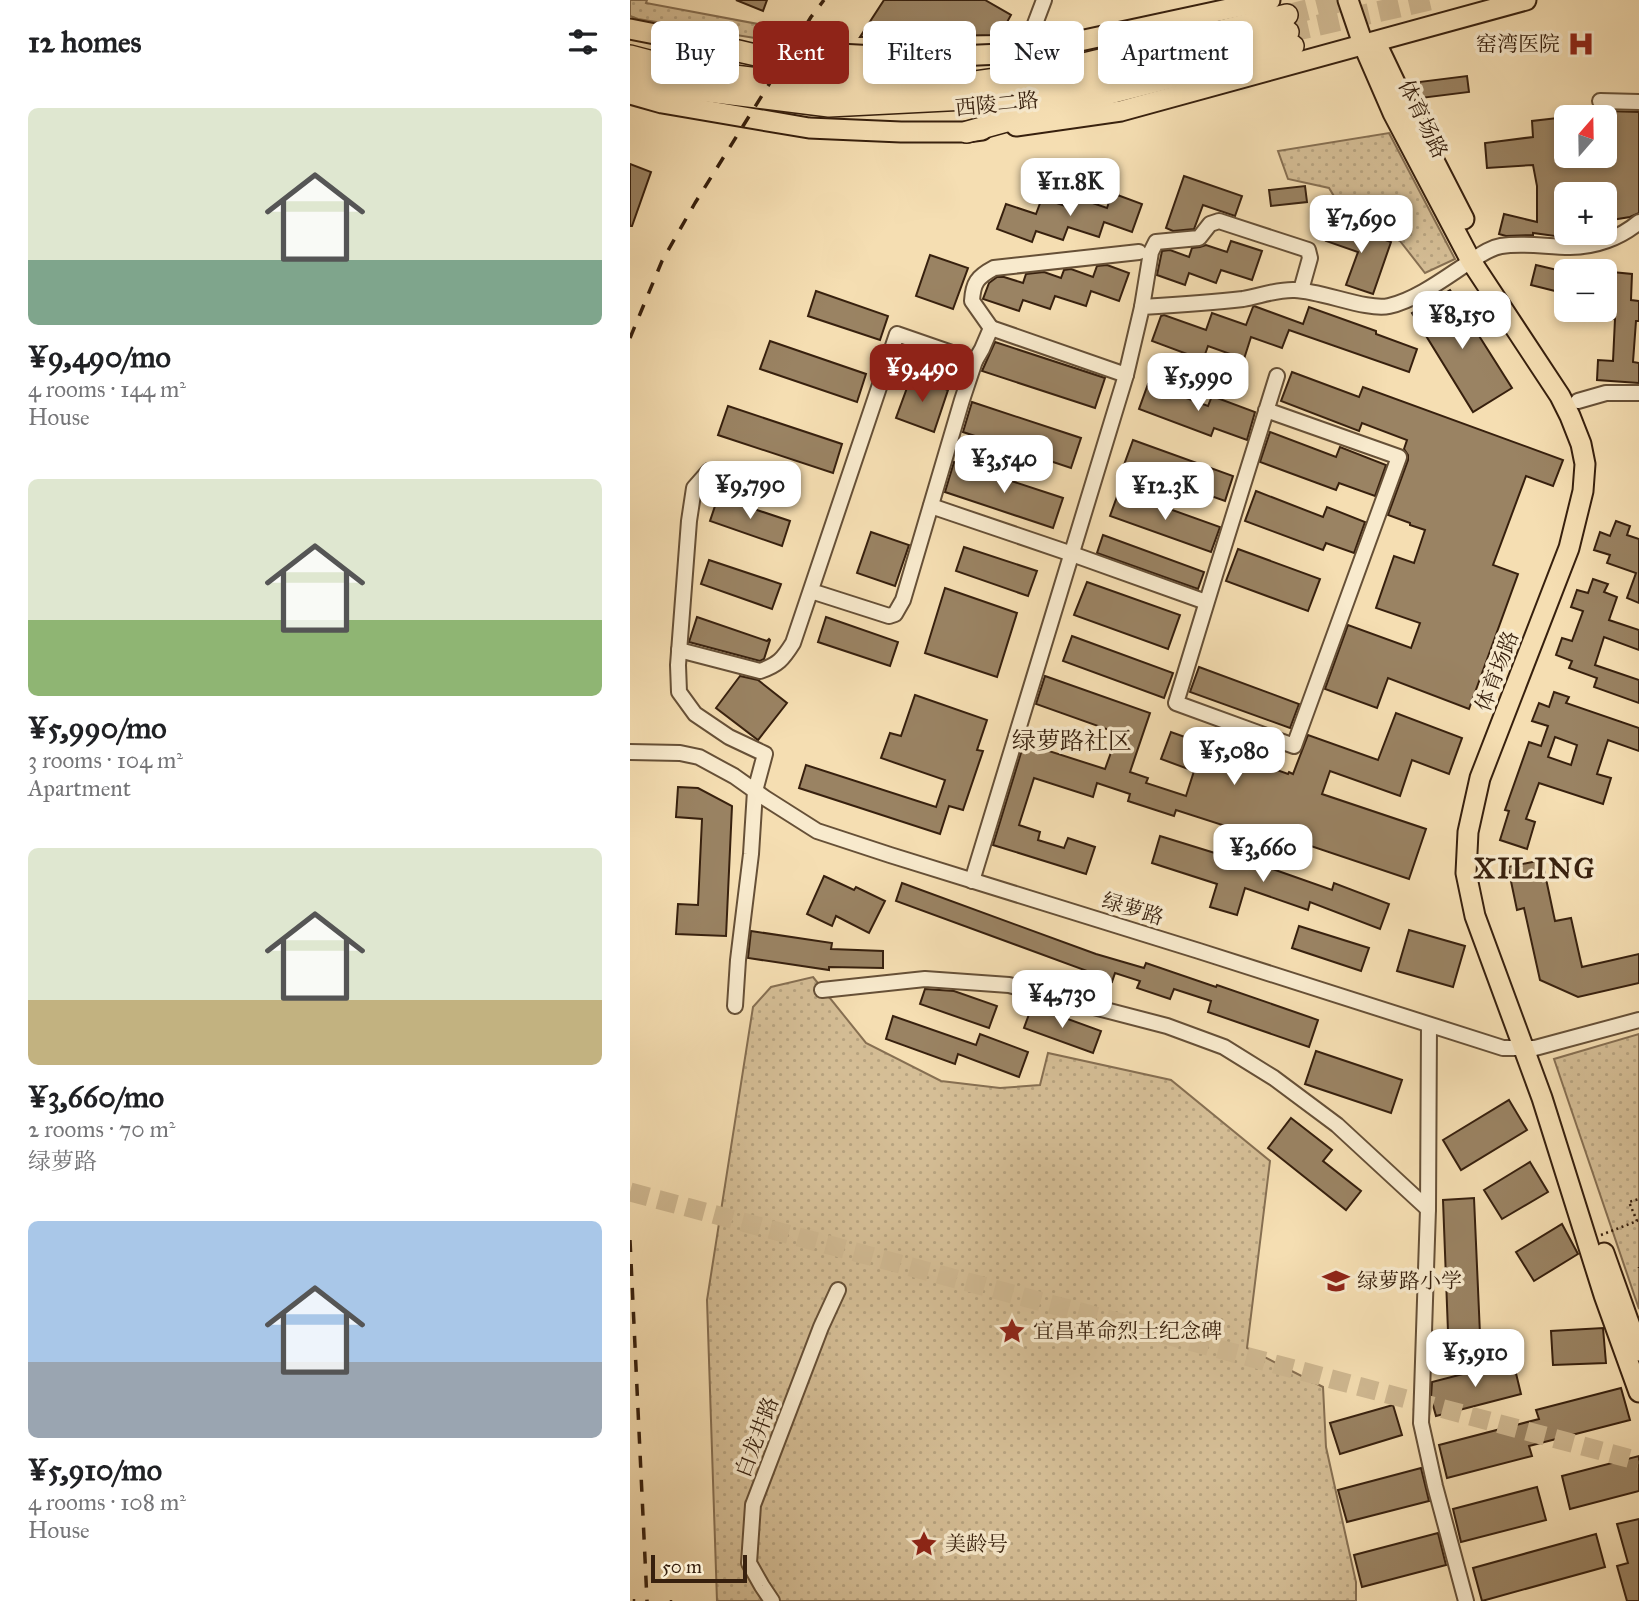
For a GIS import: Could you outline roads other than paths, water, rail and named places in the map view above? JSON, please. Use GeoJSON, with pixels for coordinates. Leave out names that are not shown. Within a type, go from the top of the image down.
{"type":"FeatureCollection","features":[{"type":"Feature","properties":{"kind":"highway"},"geometry":{"type":"LineString","coordinates":[[1084,66],[1289,31]]}},
{"type":"Feature","properties":{"kind":"highway"},"geometry":{"type":"LineString","coordinates":[[630,76],[674,87],[831,97],[1006,97],[1077,86],[1289,31]]}},
{"type":"Feature","properties":{"kind":"highway"},"geometry":{"type":"LineString","coordinates":[[967,132],[1071,103],[1289,31]]}},
{"type":"Feature","properties":{"kind":"highway"},"geometry":{"type":"LineString","coordinates":[[739,51],[821,69],[870,75],[990,73]]}},
{"type":"Feature","properties":{"kind":"highway"},"geometry":{"type":"LineString","coordinates":[[630,56],[831,97],[990,79]]}},
{"type":"Feature","properties":{"kind":"main road"},"geometry":{"type":"LineString","coordinates":[[1084,40],[1270,0]]}},
{"type":"Feature","properties":{"kind":"main road","name":"体育场路"},"geometry":{"type":"LineString","coordinates":[[1348,0],[1369,43],[1393,113],[1560,396],[1581,444],[1585,464],[1583,491],[1569,548],[1480,778],[1468,832],[1466,873],[1475,916],[1529,1048],[1639,1351]]}},
{"type":"Feature","properties":{"kind":"main road","name":"体育场路"},"geometry":{"type":"LineString","coordinates":[[1362,0],[1369,43]]}},
{"type":"Feature","properties":{"kind":"main road","name":"西陵二路"},"geometry":{"type":"LineString","coordinates":[[630,94],[662,103],[809,128],[967,132],[1121,111],[1525,0]]}},
{"type":"Feature","properties":{"kind":"main road"},"geometry":{"type":"LineString","coordinates":[[630,29],[651,33]]}},
{"type":"Feature","properties":{"kind":"main road"},"geometry":{"type":"LineString","coordinates":[[739,48],[912,58],[990,55]]}},
{"type":"Feature","properties":{"kind":"main road","name":"体育场路"},"geometry":{"type":"LineString","coordinates":[[1476,257],[1578,401],[1595,457],[1595,480],[1587,527],[1488,784],[1478,833],[1477,873],[1485,913],[1529,1048],[1542,1098],[1604,1294],[1639,1392]]}},
{"type":"Feature","properties":{"kind":"street"},"geometry":{"type":"LineString","coordinates":[[1036,21],[1044,0]]}},
{"type":"Feature","properties":{"kind":"street"},"geometry":{"type":"LineString","coordinates":[[1600,101],[1639,102]]}},
{"type":"Feature","properties":{"kind":"street"},"geometry":{"type":"LineString","coordinates":[[972,881],[1126,375],[1142,307],[1151,252],[1156,242],[1199,238],[1210,224],[1219,221],[1308,250],[1310,258],[1301,290]]}},
{"type":"Feature","properties":{"kind":"street"},"geometry":{"type":"LineString","coordinates":[[1142,307],[1218,302],[1292,289],[1314,291],[1386,307],[1412,299],[1476,257],[1499,246],[1525,244],[1572,247],[1610,240],[1639,222]]}},
{"type":"Feature","properties":{"kind":"street"},"geometry":{"type":"LineString","coordinates":[[1126,375],[991,328],[972,302],[973,289],[980,275],[994,268],[1139,252]]}},
{"type":"Feature","properties":{"kind":"street"},"geometry":{"type":"LineString","coordinates":[[811,591],[889,616],[895,614],[903,600],[975,361],[991,328]]}},
{"type":"Feature","properties":{"kind":"street"},"geometry":{"type":"LineString","coordinates":[[679,650],[760,671],[784,658],[793,643],[897,334],[975,361]]}},
{"type":"Feature","properties":{"kind":"street"},"geometry":{"type":"LineString","coordinates":[[1266,410],[1399,457],[1294,746],[1176,703],[1206,603],[1266,410],[1277,376]]}},
{"type":"Feature","properties":{"kind":"street"},"geometry":{"type":"LineString","coordinates":[[1578,401],[1606,393],[1639,393]]}},
{"type":"Feature","properties":{"kind":"street"},"geometry":{"type":"LineString","coordinates":[[709,471],[694,488],[689,521],[679,650],[679,692],[695,714],[729,737],[765,754],[755,790],[735,1006]]}},
{"type":"Feature","properties":{"kind":"street"},"geometry":{"type":"LineString","coordinates":[[931,506],[1206,603]]}},
{"type":"Feature","properties":{"kind":"street","name":"绿萝路"},"geometry":{"type":"LineString","coordinates":[[630,752],[680,753],[699,757],[734,776],[817,831],[1503,1048],[1529,1048],[1639,1020]]}},
{"type":"Feature","properties":{"kind":"street"},"geometry":{"type":"LineString","coordinates":[[822,990],[925,979],[1009,985],[1167,1026],[1224,1046],[1274,1078],[1337,1125],[1429,1209]]}},
{"type":"Feature","properties":{"kind":"street"},"geometry":{"type":"LineString","coordinates":[[1429,1025],[1429,1209],[1421,1423],[1466,1601]]}},
{"type":"Feature","properties":{"kind":"street","name":"白龙井路"},"geometry":{"type":"LineString","coordinates":[[772,1601],[750,1563],[753,1505],[821,1327],[838,1290]]}},
{"type":"Feature","properties":{"kind":"tunnel"},"geometry":{"type":"LineString","coordinates":[[1287,15],[1347,0]]}},
{"type":"Feature","properties":{"kind":"tunnel"},"geometry":{"type":"LineString","coordinates":[[1288,32],[1430,0]]}},
{"type":"Feature","properties":{"kind":"tunnel"},"geometry":{"type":"LineString","coordinates":[[630,1192],[1639,1461]]}},
{"type":"Feature","properties":{"kind":"railway"},"geometry":{"type":"LineString","coordinates":[[630,338],[662,261],[695,203],[824,0]]}},
{"type":"Feature","properties":{"kind":"railway"},"geometry":{"type":"LineString","coordinates":[[630,1240],[647,1601]]}},
{"type":"Feature","properties":{"kind":"place","name":"窑湾医院"},"geometry":{"type":"Point","coordinates":[1581,44]}},
{"type":"Feature","properties":{"kind":"place","name":"绿萝路小学"},"geometry":{"type":"Point","coordinates":[1336,1281]}},
{"type":"Feature","properties":{"kind":"place","name":"宜昌革命烈士纪念碑"},"geometry":{"type":"Point","coordinates":[1012,1331]}},
{"type":"Feature","properties":{"kind":"place","name":"美龄号"},"geometry":{"type":"Point","coordinates":[924,1544]}},
{"type":"Feature","properties":{"kind":"district","name":"绿萝路社区"},"geometry":{"type":"Point","coordinates":[1072,741]}},
{"type":"Feature","properties":{"kind":"district","name":"XILING"},"geometry":{"type":"Point","coordinates":[1535,868]}}]}
